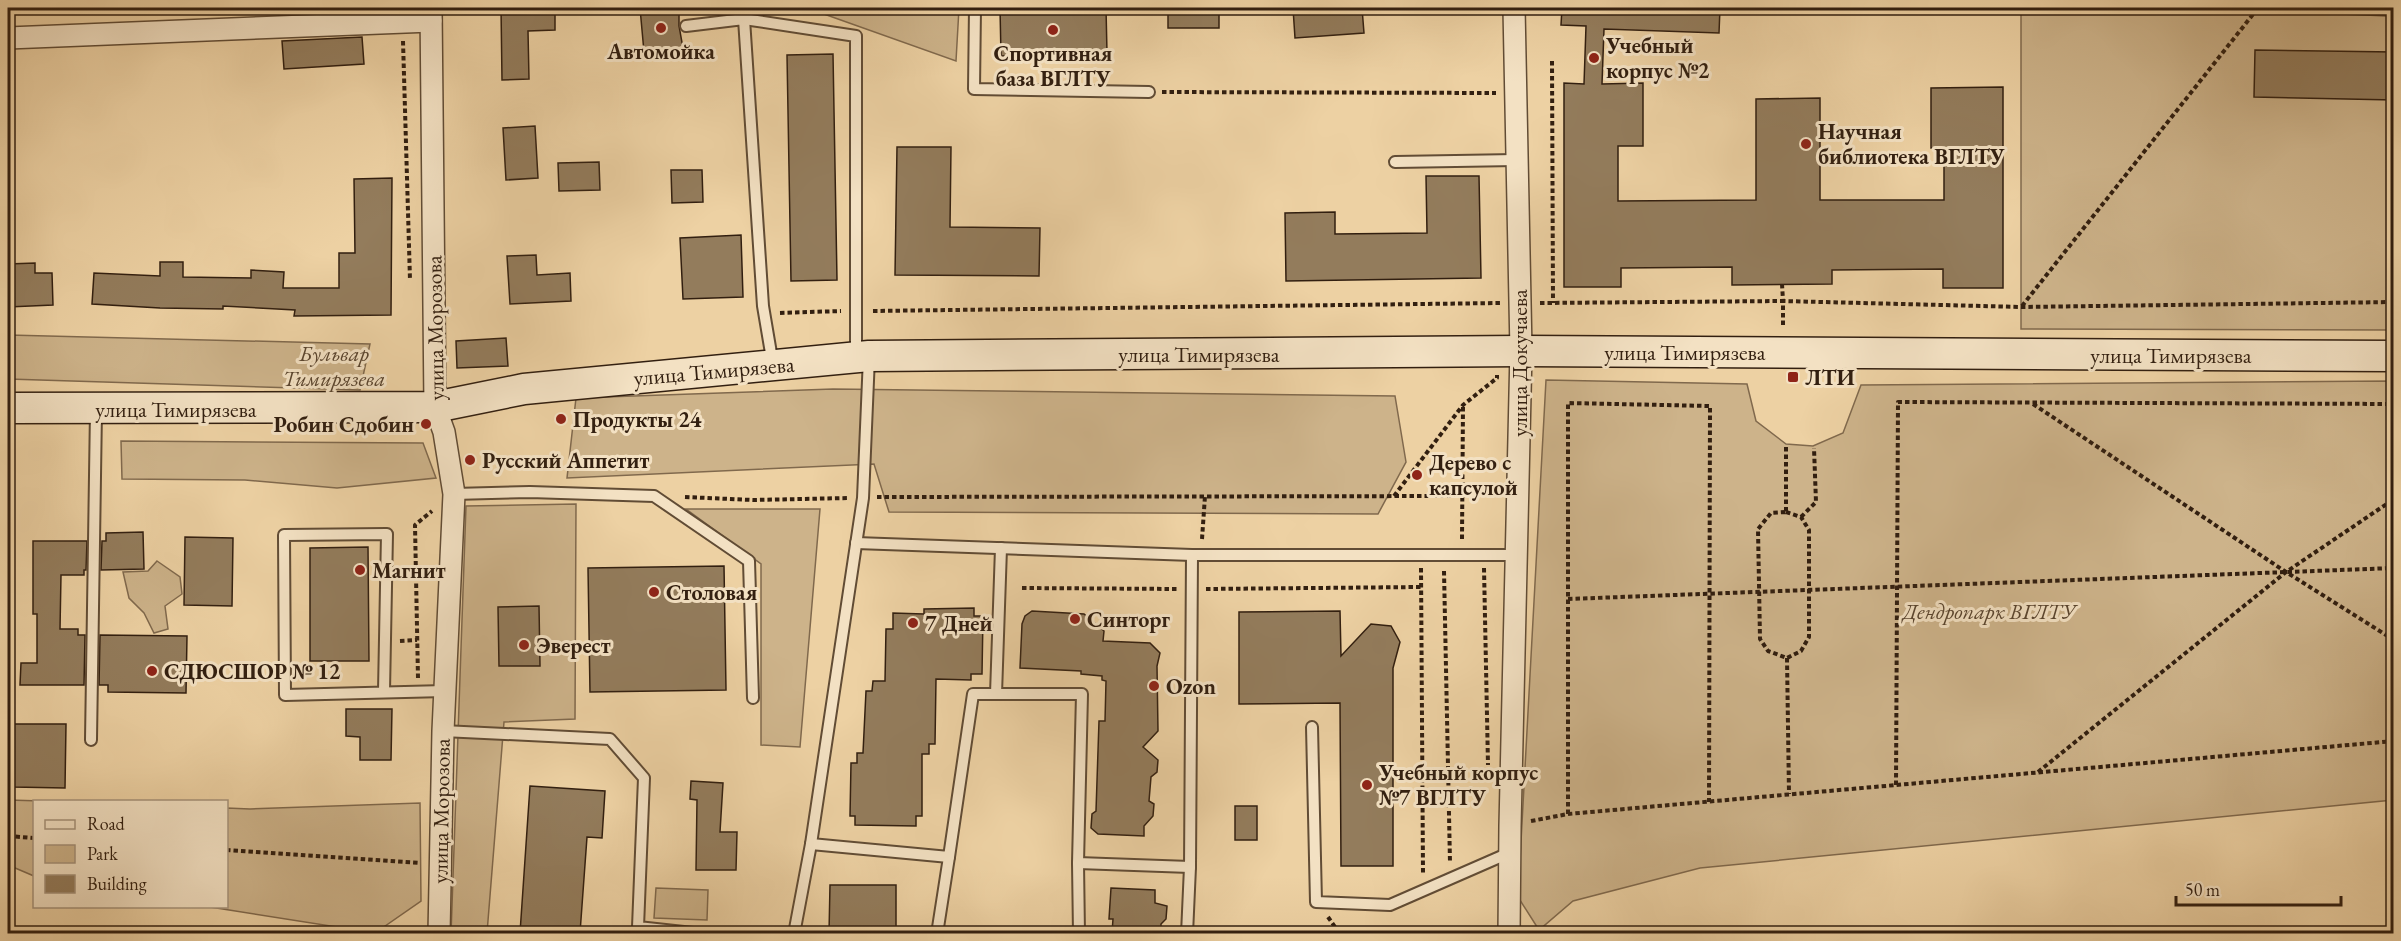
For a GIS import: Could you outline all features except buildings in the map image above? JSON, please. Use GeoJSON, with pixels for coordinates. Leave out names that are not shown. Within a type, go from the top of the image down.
{"type":"FeatureCollection","features":[{"type":"Feature","properties":{"kind":"main road","name":"улица Тимирязева"},"geometry":{"type":"LineString","coordinates":[[8,408],[96,410],[435,407],[524,389],[863,357],[1521,351],[2394,356]]}},
{"type":"Feature","properties":{"kind":"street","name":"улица Докучаева"},"geometry":{"type":"LineString","coordinates":[[1509,933],[1509,826],[1518,555],[1521,351],[1514,8]]}},
{"type":"Feature","properties":{"kind":"street"},"geometry":{"type":"LineString","coordinates":[[8,38],[402,22],[431,14]]}},
{"type":"Feature","properties":{"kind":"street","name":"улица Морозова"},"geometry":{"type":"LineString","coordinates":[[431,14],[435,407],[444,432],[454,494],[443,731],[439,933]]}},
{"type":"Feature","properties":{"kind":"lane"},"geometry":{"type":"LineString","coordinates":[[975,8],[974,89],[1149,92]]}},
{"type":"Feature","properties":{"kind":"lane"},"geometry":{"type":"LineString","coordinates":[[2347,8],[2394,10]]}},
{"type":"Feature","properties":{"kind":"lane"},"geometry":{"type":"LineString","coordinates":[[744,19],[764,313],[773,365]]}},
{"type":"Feature","properties":{"kind":"lane"},"geometry":{"type":"LineString","coordinates":[[686,26],[744,19],[856,36],[856,310],[863,357],[863,498],[810,844],[794,933]]}},
{"type":"Feature","properties":{"kind":"lane"},"geometry":{"type":"LineString","coordinates":[[1395,162],[1516,160]]}},
{"type":"Feature","properties":{"kind":"lane"},"geometry":{"type":"LineString","coordinates":[[91,740],[96,410]]}},
{"type":"Feature","properties":{"kind":"lane"},"geometry":{"type":"LineString","coordinates":[[454,494],[530,492],[654,496],[749,561],[753,698]]}},
{"type":"Feature","properties":{"kind":"lane"},"geometry":{"type":"LineString","coordinates":[[384,691],[387,534],[284,535],[285,695],[446,691]]}},
{"type":"Feature","properties":{"kind":"lane"},"geometry":{"type":"LineString","coordinates":[[856,543],[1197,555],[1518,555]]}},
{"type":"Feature","properties":{"kind":"lane"},"geometry":{"type":"LineString","coordinates":[[996,694],[1001,548]]}},
{"type":"Feature","properties":{"kind":"lane"},"geometry":{"type":"LineString","coordinates":[[1187,933],[1190,867],[1191,589],[1197,555]]}},
{"type":"Feature","properties":{"kind":"lane"},"geometry":{"type":"LineString","coordinates":[[937,933],[973,694],[1082,694],[1077,863],[1079,933]]}},
{"type":"Feature","properties":{"kind":"lane"},"geometry":{"type":"LineString","coordinates":[[1312,727],[1316,902],[1389,904],[1423,892],[1450,877],[1509,853]]}},
{"type":"Feature","properties":{"kind":"lane"},"geometry":{"type":"LineString","coordinates":[[443,731],[610,739],[644,778],[638,927],[693,933],[719,933]]}},
{"type":"Feature","properties":{"kind":"lane"},"geometry":{"type":"LineString","coordinates":[[810,844],[949,856]]}},
{"type":"Feature","properties":{"kind":"lane"},"geometry":{"type":"LineString","coordinates":[[1077,863],[1190,867]]}},
{"type":"Feature","properties":{"kind":"path"},"geometry":{"type":"LineString","coordinates":[[2022,307],[2258,8]]}},
{"type":"Feature","properties":{"kind":"path"},"geometry":{"type":"LineString","coordinates":[[402,22],[410,285]]}},
{"type":"Feature","properties":{"kind":"path"},"geometry":{"type":"LineString","coordinates":[[1552,61],[1553,303]]}},
{"type":"Feature","properties":{"kind":"path"},"geometry":{"type":"LineString","coordinates":[[1149,92],[1515,93]]}},
{"type":"Feature","properties":{"kind":"path"},"geometry":{"type":"LineString","coordinates":[[1782,284],[1783,352]]}},
{"type":"Feature","properties":{"kind":"path"},"geometry":{"type":"LineString","coordinates":[[764,313],[856,310],[1783,301],[2022,307],[2394,302]]}},
{"type":"Feature","properties":{"kind":"path"},"geometry":{"type":"LineString","coordinates":[[863,357],[873,310]]}},
{"type":"Feature","properties":{"kind":"path"},"geometry":{"type":"LineString","coordinates":[[1896,785],[1898,402],[2394,404]]}},
{"type":"Feature","properties":{"kind":"path"},"geometry":{"type":"LineString","coordinates":[[1568,814],[1568,403],[1710,406],[1709,802]]}},
{"type":"Feature","properties":{"kind":"path"},"geometry":{"type":"LineString","coordinates":[[2031,403],[2286,572],[2394,640]]}},
{"type":"Feature","properties":{"kind":"path"},"geometry":{"type":"LineString","coordinates":[[1394,496],[1463,405],[1461,496],[1463,555]]}},
{"type":"Feature","properties":{"kind":"path"},"geometry":{"type":"LineString","coordinates":[[1786,447],[1786,512]]}},
{"type":"Feature","properties":{"kind":"path"},"geometry":{"type":"LineString","coordinates":[[1801,517],[1816,502],[1814,448]]}},
{"type":"Feature","properties":{"kind":"path"},"geometry":{"type":"LineString","coordinates":[[418,691],[415,525],[454,494]]}},
{"type":"Feature","properties":{"kind":"path"},"geometry":{"type":"LineString","coordinates":[[654,496],[753,500],[1461,496]]}},
{"type":"Feature","properties":{"kind":"path"},"geometry":{"type":"LineString","coordinates":[[1197,555],[1205,496]]}},
{"type":"Feature","properties":{"kind":"path"},"geometry":{"type":"LineString","coordinates":[[2038,772],[2286,572],[2394,500]]}},
{"type":"Feature","properties":{"kind":"path"},"geometry":{"type":"LineString","coordinates":[[1786,512],[1801,517],[1809,530],[1809,637],[1801,651],[1787,658],[1768,651],[1760,639],[1758,529],[1771,513],[1786,512]]}},
{"type":"Feature","properties":{"kind":"path"},"geometry":{"type":"LineString","coordinates":[[1421,555],[1423,892]]}},
{"type":"Feature","properties":{"kind":"path"},"geometry":{"type":"LineString","coordinates":[[1444,555],[1450,877]]}},
{"type":"Feature","properties":{"kind":"path"},"geometry":{"type":"LineString","coordinates":[[1484,555],[1488,767]]}},
{"type":"Feature","properties":{"kind":"path"},"geometry":{"type":"LineString","coordinates":[[1568,599],[2394,568]]}},
{"type":"Feature","properties":{"kind":"path"},"geometry":{"type":"LineString","coordinates":[[1022,588],[1421,587]]}},
{"type":"Feature","properties":{"kind":"path"},"geometry":{"type":"LineString","coordinates":[[1787,658],[1789,794]]}},
{"type":"Feature","properties":{"kind":"path"},"geometry":{"type":"LineString","coordinates":[[1509,826],[1568,814],[2394,741]]}},
{"type":"Feature","properties":{"kind":"path"},"geometry":{"type":"LineString","coordinates":[[8,836],[33,838]]}},
{"type":"Feature","properties":{"kind":"path"},"geometry":{"type":"LineString","coordinates":[[228,850],[439,864]]}},
{"type":"Feature","properties":{"kind":"green space"},"geometry":{"type":"Polygon","coordinates":[[[807,8],[959,8],[956,61],[807,8]]]}},
{"type":"Feature","properties":{"kind":"green space"},"geometry":{"type":"Polygon","coordinates":[[[2021,8],[2393,8],[2393,330],[2021,329],[2021,8]]]}},
{"type":"Feature","properties":{"kind":"green space","name":"Бульвар Тимирязева"},"geometry":{"type":"Polygon","coordinates":[[[8,335],[370,344],[360,390],[8,379],[8,335]]]}},
{"type":"Feature","properties":{"kind":"green space","name":"Дендропарк ВГЛТУ"},"geometry":{"type":"Polygon","coordinates":[[[1546,380],[1747,384],[1756,421],[1786,444],[1813,446],[1843,433],[1861,385],[2393,381],[2393,800],[1700,868],[1573,901],[1539,930],[1518,897],[1546,380]]]}},
{"type":"Feature","properties":{"kind":"green space"},"geometry":{"type":"Polygon","coordinates":[[[833,389],[1395,396],[1406,462],[1378,514],[889,512],[874,464],[567,478],[576,398],[833,389]]]}},
{"type":"Feature","properties":{"kind":"green space"},"geometry":{"type":"Polygon","coordinates":[[[121,441],[423,443],[436,478],[337,488],[245,480],[122,479],[121,441]]]}},
{"type":"Feature","properties":{"kind":"green space"},"geometry":{"type":"Polygon","coordinates":[[[576,504],[575,719],[504,722],[487,933],[451,934],[466,506],[576,504]]]}},
{"type":"Feature","properties":{"kind":"green space"},"geometry":{"type":"Polygon","coordinates":[[[686,509],[820,509],[800,747],[761,745],[761,564],[686,509]]]}},
{"type":"Feature","properties":{"kind":"green space"},"geometry":{"type":"Polygon","coordinates":[[[157,561],[180,577],[182,594],[165,606],[168,629],[154,633],[144,613],[129,598],[123,572],[148,571],[157,561]]]}},
{"type":"Feature","properties":{"kind":"green space"},"geometry":{"type":"Polygon","coordinates":[[[8,800],[33,801],[33,876],[8,865],[8,800]]]}},
{"type":"Feature","properties":{"kind":"green space"},"geometry":{"type":"Polygon","coordinates":[[[420,803],[421,901],[375,933],[216,908],[228,908],[228,808],[420,803]]]}},
{"type":"Feature","properties":{"kind":"green space"},"geometry":{"type":"Polygon","coordinates":[[[656,888],[708,890],[707,920],[654,918],[656,888]]]}},
{"type":"Feature","properties":{"kind":"place","name":"Автомойка"},"geometry":{"type":"Point","coordinates":[661,28]}},
{"type":"Feature","properties":{"kind":"place","name":"Спортивная база ВГЛТУ"},"geometry":{"type":"Point","coordinates":[1053,30]}},
{"type":"Feature","properties":{"kind":"place","name":"Учебный корпус №2"},"geometry":{"type":"Point","coordinates":[1594,58]}},
{"type":"Feature","properties":{"kind":"place","name":"Научная библиотека ВГЛТУ"},"geometry":{"type":"Point","coordinates":[1806,144]}},
{"type":"Feature","properties":{"kind":"place","name":"ЛТИ"},"geometry":{"type":"Point","coordinates":[1793,377]}},
{"type":"Feature","properties":{"kind":"place","name":"Продукты 24"},"geometry":{"type":"Point","coordinates":[561,419]}},
{"type":"Feature","properties":{"kind":"place","name":"Робин Сдобин"},"geometry":{"type":"Point","coordinates":[426,424]}},
{"type":"Feature","properties":{"kind":"place","name":"Русский Аппетит"},"geometry":{"type":"Point","coordinates":[470,460]}},
{"type":"Feature","properties":{"kind":"place","name":"Дерево с капсулой"},"geometry":{"type":"Point","coordinates":[1417,475]}},
{"type":"Feature","properties":{"kind":"place","name":"Магнит"},"geometry":{"type":"Point","coordinates":[360,570]}},
{"type":"Feature","properties":{"kind":"place","name":"Столовая"},"geometry":{"type":"Point","coordinates":[654,592]}},
{"type":"Feature","properties":{"kind":"place","name":"Синторг"},"geometry":{"type":"Point","coordinates":[1075,619]}},
{"type":"Feature","properties":{"kind":"place","name":"7 Дней"},"geometry":{"type":"Point","coordinates":[913,623]}},
{"type":"Feature","properties":{"kind":"place","name":"Эверест"},"geometry":{"type":"Point","coordinates":[524,645]}},
{"type":"Feature","properties":{"kind":"place","name":"СДЮСШОР № 12"},"geometry":{"type":"Point","coordinates":[152,671]}},
{"type":"Feature","properties":{"kind":"place","name":"Ozon"},"geometry":{"type":"Point","coordinates":[1154,686]}},
{"type":"Feature","properties":{"kind":"place","name":"Учебный корпус №7 ВГЛТУ"},"geometry":{"type":"Point","coordinates":[1367,785]}}]}
